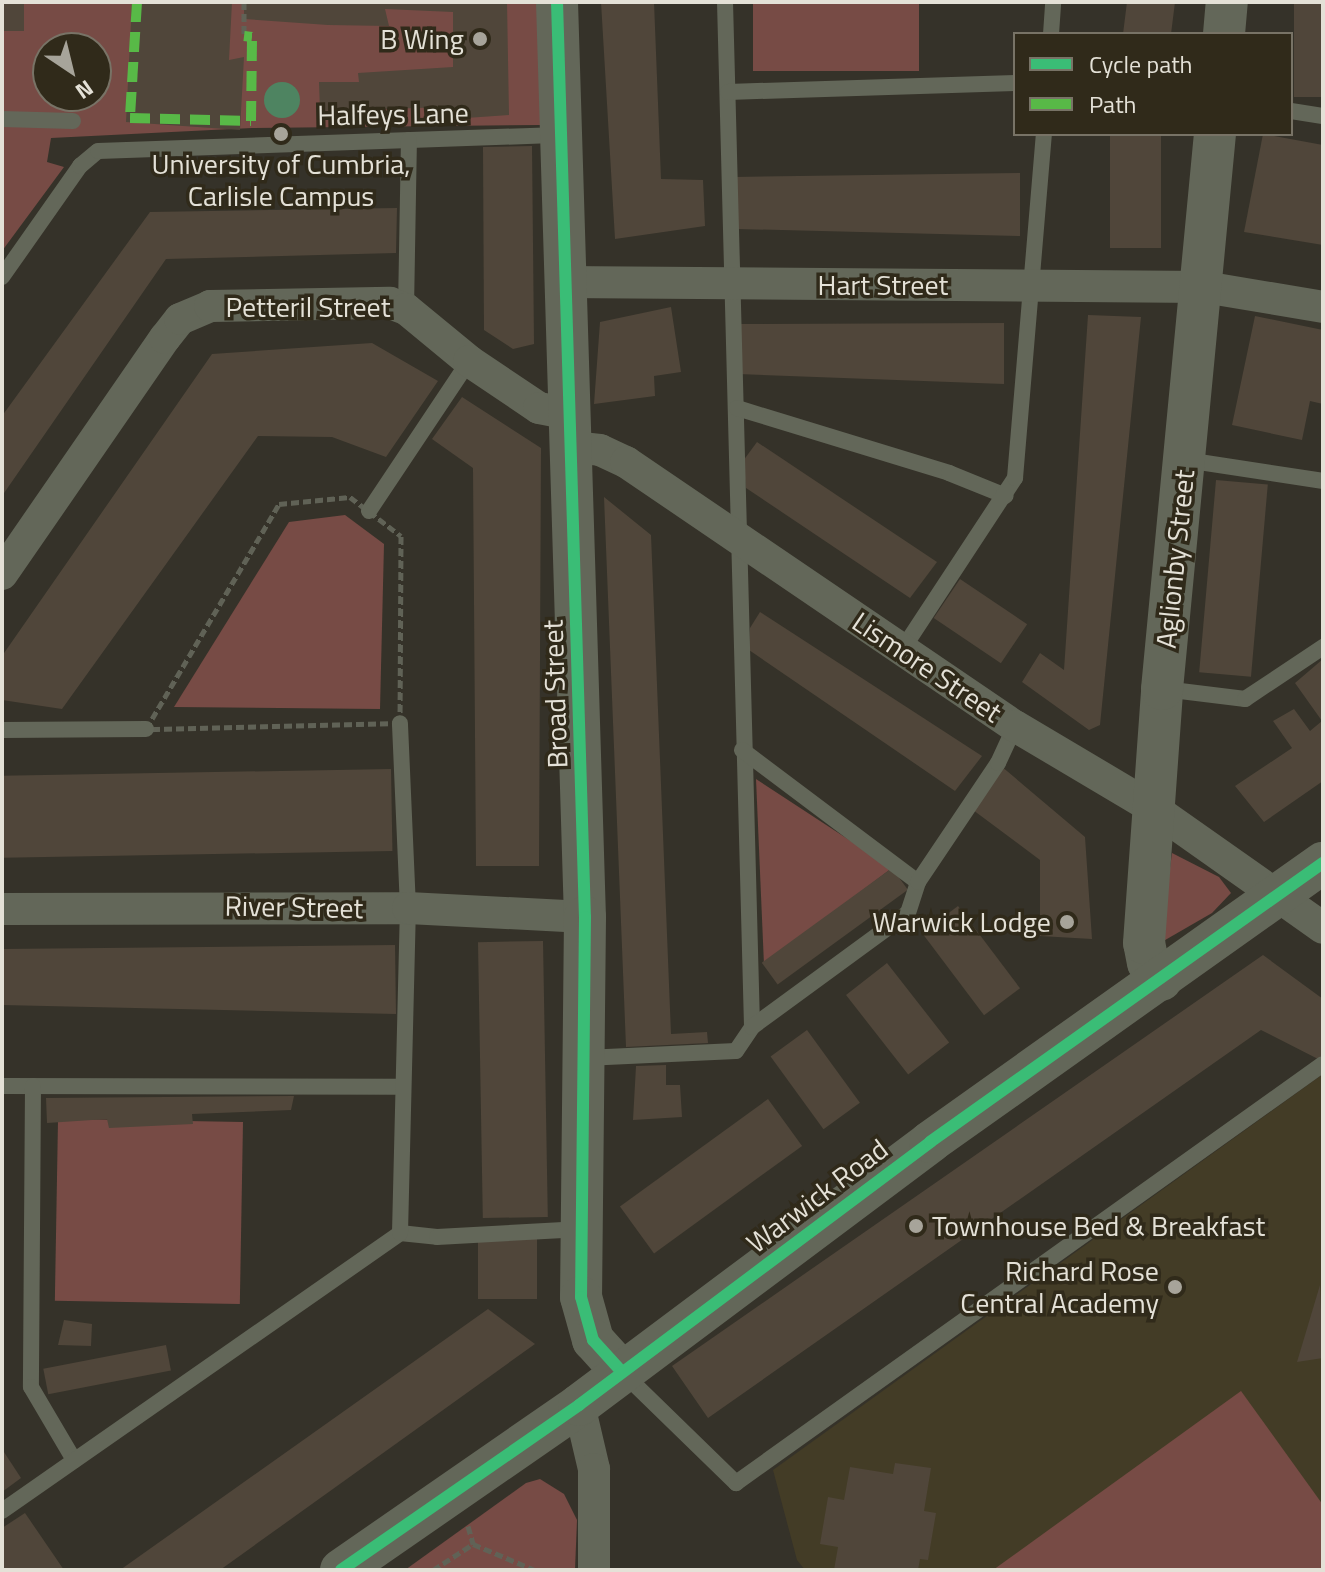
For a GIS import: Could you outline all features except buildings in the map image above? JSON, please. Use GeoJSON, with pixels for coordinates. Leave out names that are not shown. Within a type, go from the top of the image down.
{"type":"FeatureCollection","features":[{"type":"Feature","properties":{"kind":"street","name":"Broad Street"},"geometry":{"type":"LineString","coordinates":[[557,2],[563,282],[572,430],[585,917],[581,1297],[593,1340],[622,1372]]}},
{"type":"Feature","properties":{"kind":"street"},"geometry":{"type":"LineString","coordinates":[[1224,32],[1227,2]]}},
{"type":"Feature","properties":{"kind":"street","name":"Aglionby Street"},"geometry":{"type":"LineString","coordinates":[[1161,980],[1148,963],[1144,943],[1162,689],[1204,287],[1215,136]]}},
{"type":"Feature","properties":{"kind":"street","name":"Hart Street"},"geometry":{"type":"LineString","coordinates":[[563,282],[1204,287],[1323,307]]}},
{"type":"Feature","properties":{"kind":"street","name":"Petteril Street"},"geometry":{"type":"LineString","coordinates":[[2,574],[11,540],[180,319],[233,303],[390,303],[406,309],[469,361],[572,430]]}},
{"type":"Feature","properties":{"kind":"street","name":"Lismore Street"},"geometry":{"type":"LineString","coordinates":[[572,430],[600,450],[626,462],[1015,726],[1153,808],[1323,928]]}},
{"type":"Feature","properties":{"kind":"street","name":"Warwick Road"},"geometry":{"type":"LineString","coordinates":[[341,1570],[579,1405],[930,1142],[1323,863]]}},
{"type":"Feature","properties":{"kind":"street","name":"River Street"},"geometry":{"type":"LineString","coordinates":[[2,909],[408,908],[585,917]]}},
{"type":"Feature","properties":{"kind":"street"},"geometry":{"type":"LineString","coordinates":[[579,1405],[594,1469],[594,1570]]}},
{"type":"Feature","properties":{"kind":"lane"},"geometry":{"type":"LineString","coordinates":[[725,2],[737,408],[742,750],[752,1027]]}},
{"type":"Feature","properties":{"kind":"lane"},"geometry":{"type":"LineString","coordinates":[[1051,32],[1053,2]]}},
{"type":"Feature","properties":{"kind":"lane"},"geometry":{"type":"LineString","coordinates":[[728,92],[1013,83]]}},
{"type":"Feature","properties":{"kind":"lane"},"geometry":{"type":"LineString","coordinates":[[1293,111],[1323,116]]}},
{"type":"Feature","properties":{"kind":"lane"},"geometry":{"type":"LineString","coordinates":[[2,119],[73,121]]}},
{"type":"Feature","properties":{"kind":"lane","name":"Halfeys Lane"},"geometry":{"type":"LineString","coordinates":[[2,277],[80,166],[98,151],[560,135]]}},
{"type":"Feature","properties":{"kind":"lane"},"geometry":{"type":"LineString","coordinates":[[902,650],[1015,478],[1044,136]]}},
{"type":"Feature","properties":{"kind":"lane"},"geometry":{"type":"LineString","coordinates":[[406,309],[409,140]]}},
{"type":"Feature","properties":{"kind":"lane"},"geometry":{"type":"LineString","coordinates":[[369,511],[469,361]]}},
{"type":"Feature","properties":{"kind":"lane"},"geometry":{"type":"LineString","coordinates":[[737,408],[949,473],[1006,496]]}},
{"type":"Feature","properties":{"kind":"lane"},"geometry":{"type":"LineString","coordinates":[[1185,459],[1323,481]]}},
{"type":"Feature","properties":{"kind":"lane"},"geometry":{"type":"LineString","coordinates":[[1162,689],[1245,699],[1323,647]]}},
{"type":"Feature","properties":{"kind":"lane"},"geometry":{"type":"LineString","coordinates":[[400,723],[408,908],[400,1233]]}},
{"type":"Feature","properties":{"kind":"lane"},"geometry":{"type":"LineString","coordinates":[[583,1058],[736,1051],[752,1027],[908,913],[918,882],[998,763],[1015,726]]}},
{"type":"Feature","properties":{"kind":"lane"},"geometry":{"type":"LineString","coordinates":[[2,730],[146,729]]}},
{"type":"Feature","properties":{"kind":"lane"},"geometry":{"type":"LineString","coordinates":[[742,750],[918,882]]}},
{"type":"Feature","properties":{"kind":"lane"},"geometry":{"type":"LineString","coordinates":[[622,1372],[736,1483],[1323,1064]]}},
{"type":"Feature","properties":{"kind":"lane"},"geometry":{"type":"LineString","coordinates":[[2,1086],[403,1087]]}},
{"type":"Feature","properties":{"kind":"lane"},"geometry":{"type":"LineString","coordinates":[[33,1086],[31,1387],[74,1460]]}},
{"type":"Feature","properties":{"kind":"lane"},"geometry":{"type":"LineString","coordinates":[[2,1511],[400,1233],[437,1237],[582,1229]]}},
{"type":"Feature","properties":{"kind":"path"},"geometry":{"type":"LineString","coordinates":[[244,2],[244,36]]}},
{"type":"Feature","properties":{"kind":"path"},"geometry":{"type":"LineString","coordinates":[[350,497],[401,536],[400,723],[146,729],[279,504],[350,497]]}},
{"type":"Feature","properties":{"kind":"path"},"geometry":{"type":"LineString","coordinates":[[433,1570],[473,1544],[535,1570]]}},
{"type":"Feature","properties":{"kind":"shaded area","name":"University of Cumbria, Carlisle Campus"},"geometry":{"type":"Polygon","coordinates":[[[2,2],[539,2],[541,125],[252,128],[51,138],[47,162],[64,167],[2,251],[2,2]]]}},
{"type":"Feature","properties":{"kind":"shaded area"},"geometry":{"type":"Polygon","coordinates":[[[753,2],[919,2],[919,71],[753,71],[753,2]]]}},
{"type":"Feature","properties":{"kind":"shaded area"},"geometry":{"type":"Polygon","coordinates":[[[282,82],[295,87],[300,100],[295,113],[282,118],[269,113],[264,100],[269,87],[282,82]]]}},
{"type":"Feature","properties":{"kind":"shaded area"},"geometry":{"type":"Polygon","coordinates":[[[345,515],[384,544],[380,709],[174,707],[289,522],[345,515]]]}},
{"type":"Feature","properties":{"kind":"shaded area"},"geometry":{"type":"Polygon","coordinates":[[[756,779],[892,868],[764,965],[756,779]]]}},
{"type":"Feature","properties":{"kind":"shaded area"},"geometry":{"type":"Polygon","coordinates":[[[1172,853],[1219,877],[1231,893],[1212,913],[1160,943],[1172,853]]]}},
{"type":"Feature","properties":{"kind":"shaded area","name":"Richard Rose Central Academy"},"geometry":{"type":"Polygon","coordinates":[[[1323,1074],[1323,1570],[805,1570],[797,1560],[773,1470],[1323,1074]]]}},
{"type":"Feature","properties":{"kind":"shaded area"},"geometry":{"type":"Polygon","coordinates":[[[58,1119],[243,1122],[240,1304],[55,1301],[58,1119]]]}},
{"type":"Feature","properties":{"kind":"shaded area"},"geometry":{"type":"Polygon","coordinates":[[[1241,1391],[1323,1505],[1323,1570],[993,1570],[1241,1391]]]}},
{"type":"Feature","properties":{"kind":"shaded area"},"geometry":{"type":"Polygon","coordinates":[[[540,1479],[564,1494],[577,1520],[575,1570],[405,1570],[526,1483],[540,1479]]]}},
{"type":"Feature","properties":{"kind":"marked path"},"geometry":{"type":"LineString","coordinates":[[137,2],[130,118],[251,121],[252,37],[244,36]]}},
{"type":"Feature","properties":{"kind":"cycle path"},"geometry":{"type":"LineString","coordinates":[[557,2],[585,917],[581,1297],[593,1340],[622,1372]]}},
{"type":"Feature","properties":{"kind":"cycle path"},"geometry":{"type":"LineString","coordinates":[[341,1570],[579,1405],[930,1142],[1323,863]]}},
{"type":"Feature","properties":{"kind":"place","name":"B Wing"},"geometry":{"type":"Point","coordinates":[480,39]}},
{"type":"Feature","properties":{"kind":"place","name":"University of Cumbria, Carlisle Campus"},"geometry":{"type":"Point","coordinates":[281,134]}},
{"type":"Feature","properties":{"kind":"place","name":"Warwick Lodge"},"geometry":{"type":"Point","coordinates":[1067,922]}},
{"type":"Feature","properties":{"kind":"place","name":"Townhouse Bed & Breakfast"},"geometry":{"type":"Point","coordinates":[916,1226]}},
{"type":"Feature","properties":{"kind":"place","name":"Richard Rose Central Academy"},"geometry":{"type":"Point","coordinates":[1175,1287]}}]}
